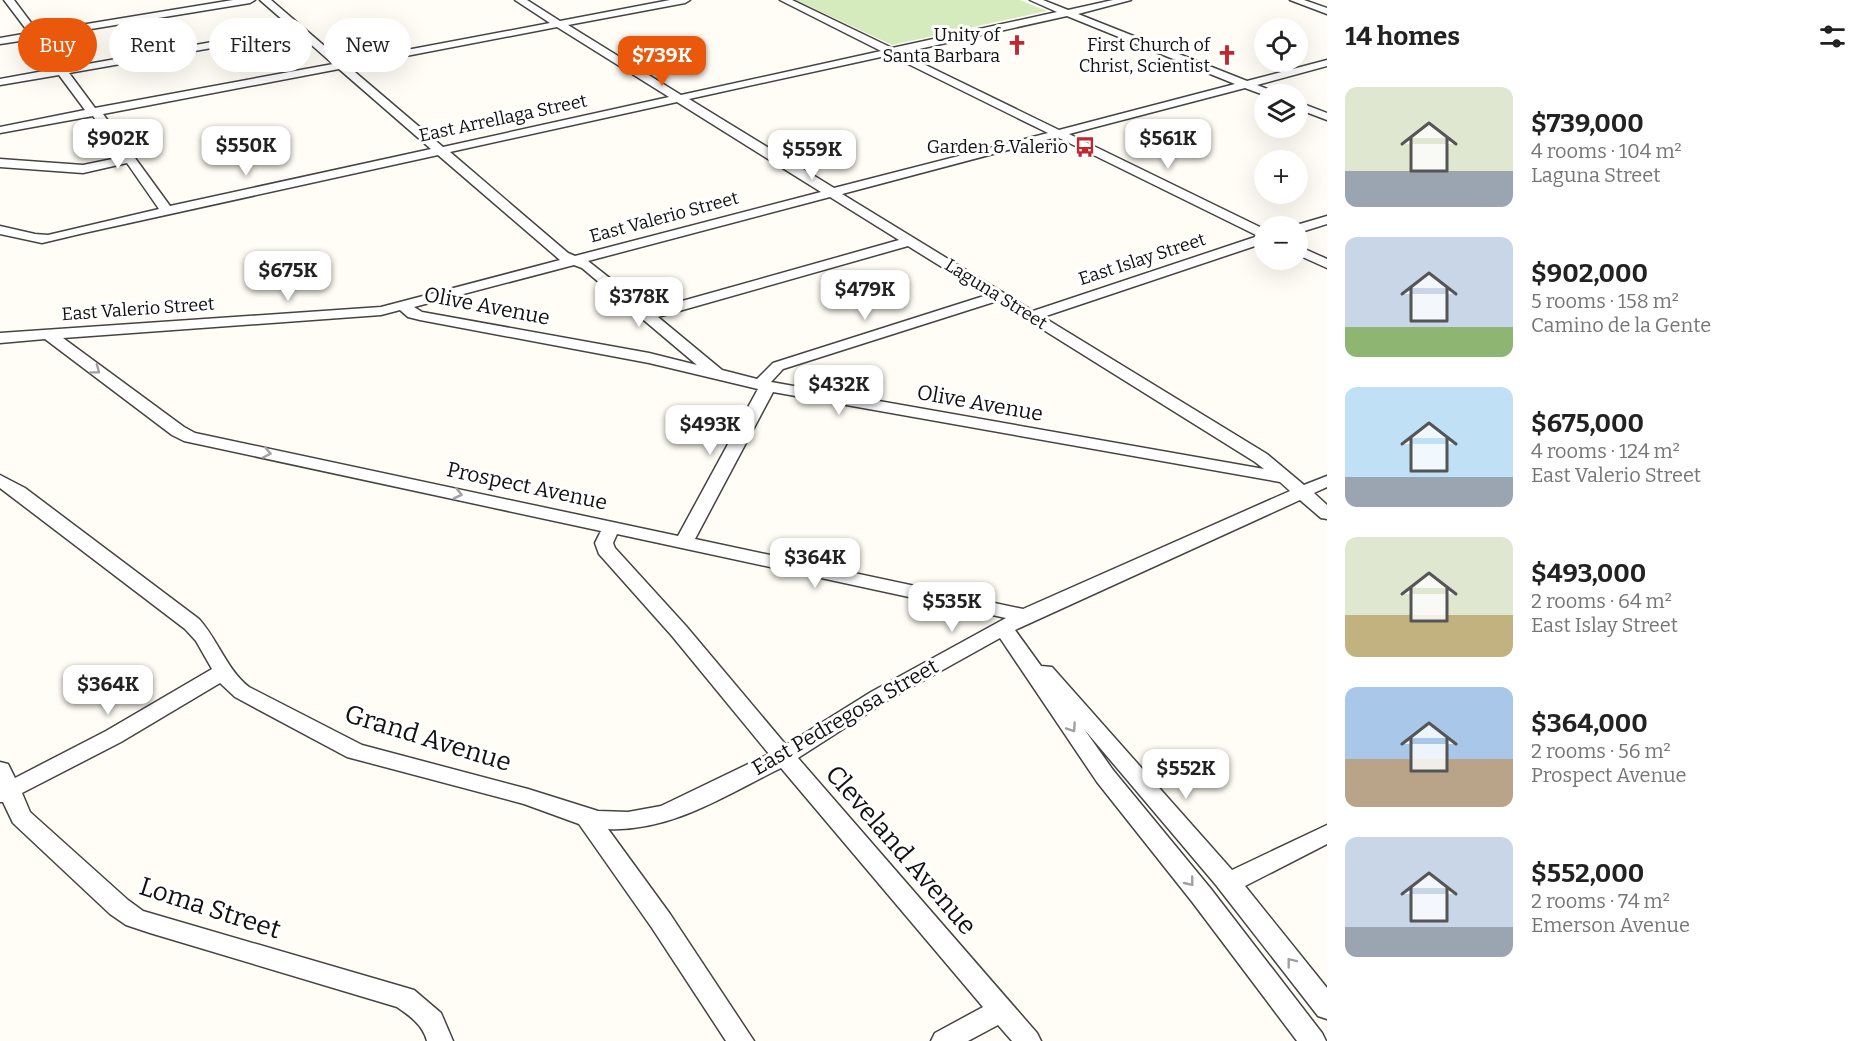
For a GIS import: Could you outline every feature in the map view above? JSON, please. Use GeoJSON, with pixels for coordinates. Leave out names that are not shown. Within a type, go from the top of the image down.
{"type":"FeatureCollection","features":[{"type":"Feature","properties":{"kind":"street"},"geometry":{"type":"LineString","coordinates":[[9,0],[22,18]]}},
{"type":"Feature","properties":{"kind":"street"},"geometry":{"type":"LineString","coordinates":[[97,25],[250,0]]}},
{"type":"Feature","properties":{"kind":"street"},"geometry":{"type":"LineString","coordinates":[[258,0],[264,0],[286,18]]}},
{"type":"Feature","properties":{"kind":"street","name":"Laguna Street"},"geometry":{"type":"LineString","coordinates":[[520,0],[1261,458],[1285,478]]}},
{"type":"Feature","properties":{"kind":"street"},"geometry":{"type":"LineString","coordinates":[[411,52],[685,0]]}},
{"type":"Feature","properties":{"kind":"street"},"geometry":{"type":"LineString","coordinates":[[785,0],[1254,229]]}},
{"type":"Feature","properties":{"kind":"street"},"geometry":{"type":"LineString","coordinates":[[1035,0],[1254,87]]}},
{"type":"Feature","properties":{"kind":"street","name":"East Arrellaga Street"},"geometry":{"type":"LineString","coordinates":[[0,230],[12,231],[29,237],[66,237],[80,230],[1126,0]]}},
{"type":"Feature","properties":{"kind":"street"},"geometry":{"type":"LineString","coordinates":[[1295,0],[1327,11]]}},
{"type":"Feature","properties":{"kind":"street"},"geometry":{"type":"LineString","coordinates":[[0,41],[18,38]]}},
{"type":"Feature","properties":{"kind":"street"},"geometry":{"type":"LineString","coordinates":[[312,40],[324,51]]}},
{"type":"Feature","properties":{"kind":"street"},"geometry":{"type":"LineString","coordinates":[[97,65],[209,46]]}},
{"type":"Feature","properties":{"kind":"street","name":"East Valerio Street"},"geometry":{"type":"LineString","coordinates":[[0,338],[367,313],[404,306],[1327,63]]}},
{"type":"Feature","properties":{"kind":"street"},"geometry":{"type":"LineString","coordinates":[[0,130],[324,68]]}},
{"type":"Feature","properties":{"kind":"street"},"geometry":{"type":"LineString","coordinates":[[0,82],[57,72]]}},
{"type":"Feature","properties":{"kind":"street"},"geometry":{"type":"LineString","coordinates":[[64,72],[167,211]]}},
{"type":"Feature","properties":{"kind":"street"},"geometry":{"type":"LineString","coordinates":[[348,72],[563,256],[587,266],[717,373]]}},
{"type":"Feature","properties":{"kind":"street"},"geometry":{"type":"LineString","coordinates":[[1308,109],[1327,117]]}},
{"type":"Feature","properties":{"kind":"street"},"geometry":{"type":"LineString","coordinates":[[0,163],[83,169],[129,159]]}},
{"type":"Feature","properties":{"kind":"street"},"geometry":{"type":"LineString","coordinates":[[1308,226],[1327,219]]}},
{"type":"Feature","properties":{"kind":"street"},"geometry":{"type":"LineString","coordinates":[[648,315],[909,240]]}},
{"type":"Feature","properties":{"kind":"street","name":"East Islay Street"},"geometry":{"type":"LineString","coordinates":[[1031,316],[1254,242]]}},
{"type":"Feature","properties":{"kind":"street"},"geometry":{"type":"LineString","coordinates":[[1308,254],[1327,264]]}},
{"type":"Feature","properties":{"kind":"street"},"geometry":{"type":"LineString","coordinates":[[684,542],[765,386],[768,373],[778,366],[999,296]]}},
{"type":"Feature","properties":{"kind":"street","name":"Olive Avenue"},"geometry":{"type":"LineString","coordinates":[[404,306],[409,312],[420,316],[717,373],[765,386],[1285,478]]}},
{"type":"Feature","properties":{"kind":"street","name":"Prospect Avenue"},"geometry":{"type":"LineString","coordinates":[[49,334],[178,431],[190,436],[1025,616]]}},
{"type":"Feature","properties":{"kind":"street"},"geometry":{"type":"LineString","coordinates":[[1285,478],[1327,514]]}},
{"type":"Feature","properties":{"kind":"street","name":"Grand Avenue"},"geometry":{"type":"LineString","coordinates":[[0,480],[192,624],[204,637],[230,683],[242,692],[342,746],[528,797],[586,818]]}},
{"type":"Feature","properties":{"kind":"street","name":"East Pedregosa Street"},"geometry":{"type":"LineString","coordinates":[[586,818],[627,822],[668,813],[783,756],[878,697],[1003,627],[1327,481]]}},
{"type":"Feature","properties":{"kind":"street","name":"Cleveland Avenue"},"geometry":{"type":"LineString","coordinates":[[612,528],[604,543],[606,550],[679,631],[783,756],[1028,1041]]}},
{"type":"Feature","properties":{"kind":"street"},"geometry":{"type":"LineString","coordinates":[[1003,627],[1120,754],[1230,882],[1327,1008]]}},
{"type":"Feature","properties":{"kind":"street"},"geometry":{"type":"LineString","coordinates":[[1003,627],[1105,776],[1202,896],[1313,1041]]}},
{"type":"Feature","properties":{"kind":"street"},"geometry":{"type":"LineString","coordinates":[[3,785],[154,713],[224,672]]}},
{"type":"Feature","properties":{"kind":"street","name":"Loma Street"},"geometry":{"type":"LineString","coordinates":[[3,785],[21,817],[119,907],[135,918],[405,998],[423,1010],[435,1026],[440,1041]]}},
{"type":"Feature","properties":{"kind":"street"},"geometry":{"type":"LineString","coordinates":[[586,818],[661,921],[741,1041]]}},
{"type":"Feature","properties":{"kind":"street"},"geometry":{"type":"LineString","coordinates":[[1230,882],[1327,834]]}},
{"type":"Feature","properties":{"kind":"street"},"geometry":{"type":"LineString","coordinates":[[944,1041],[1001,1011]]}},
{"type":"Feature","properties":{"kind":"green space"},"geometry":{"type":"Polygon","coordinates":[[[796,0],[1020,0],[1047,11],[892,45],[796,0]]]}},
{"type":"Feature","properties":{"kind":"place","name":"Unity of Santa Barbara"},"geometry":{"type":"Point","coordinates":[1017,45]}},
{"type":"Feature","properties":{"kind":"place","name":"First Church of Christ, Scientist"},"geometry":{"type":"Point","coordinates":[1227,55]}},
{"type":"Feature","properties":{"kind":"place","name":"Garden & Valerio"},"geometry":{"type":"Point","coordinates":[1085,147]}}]}
